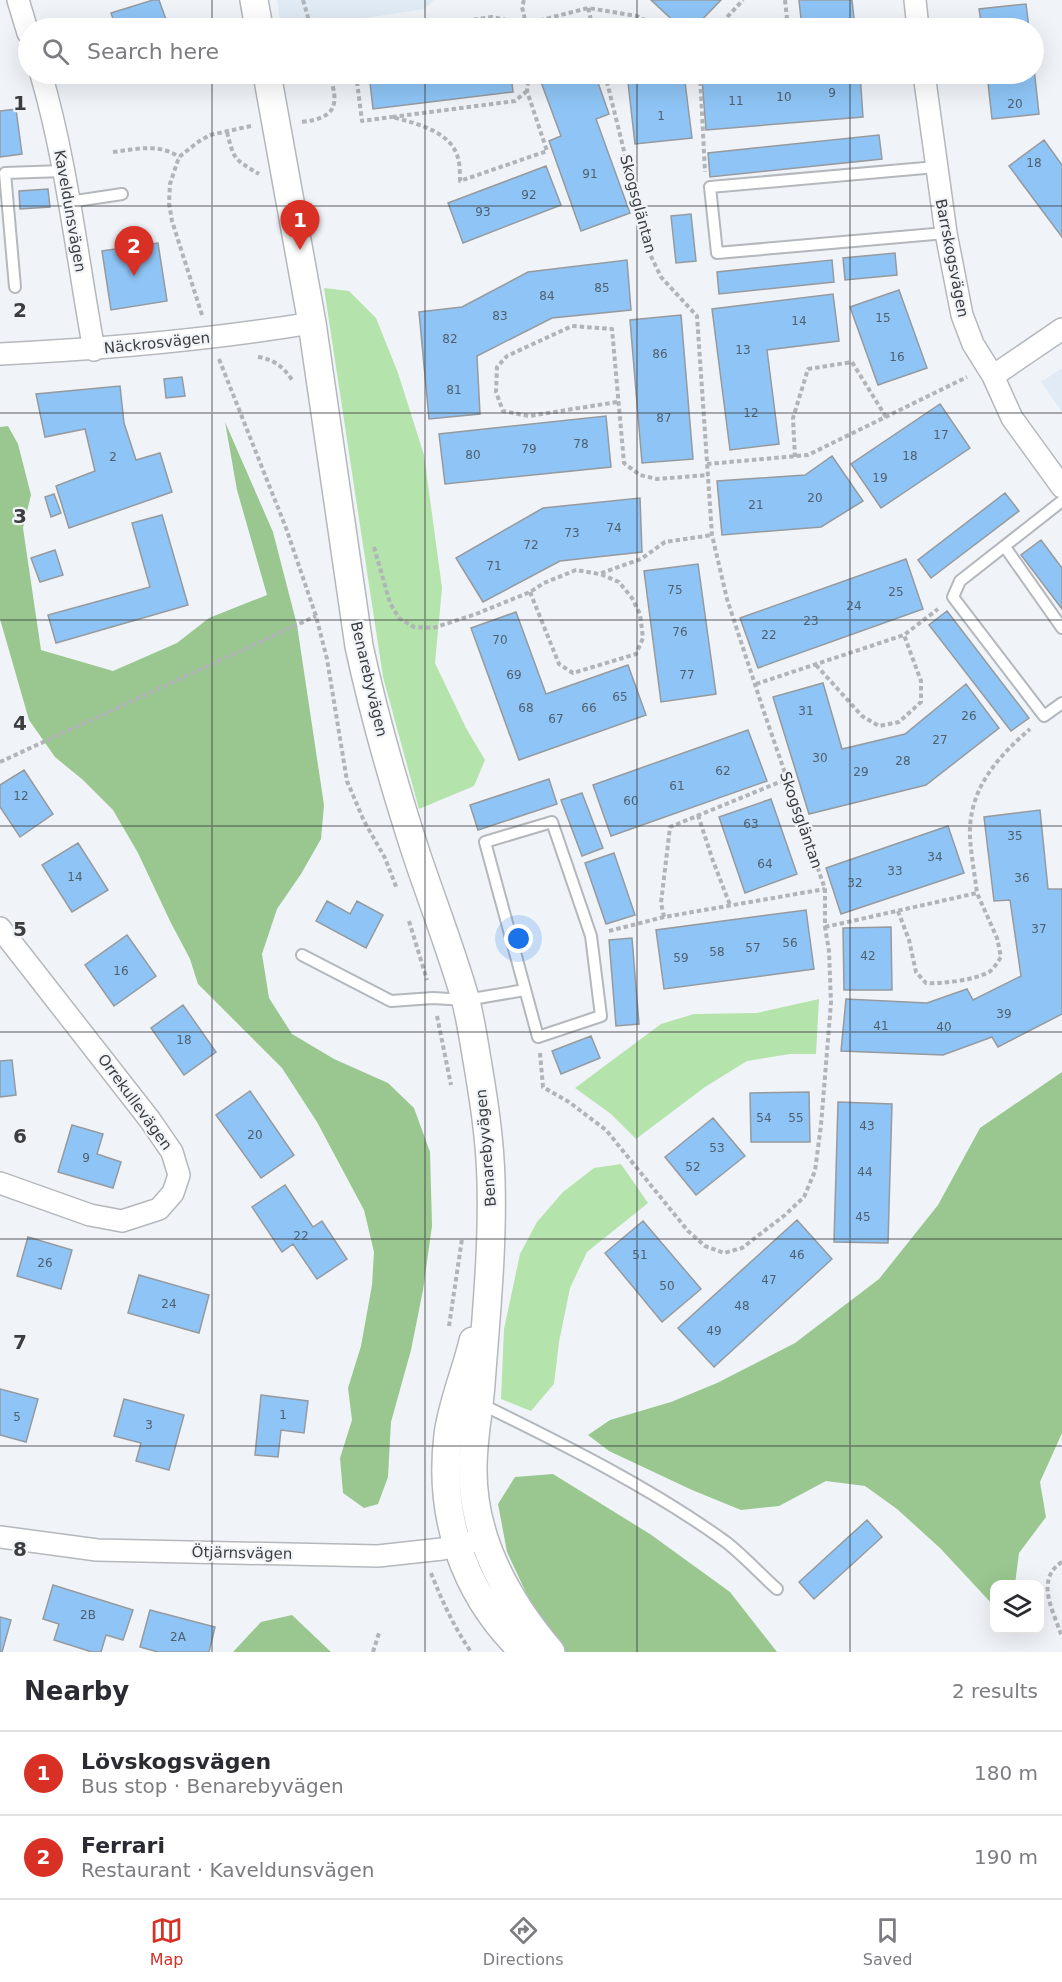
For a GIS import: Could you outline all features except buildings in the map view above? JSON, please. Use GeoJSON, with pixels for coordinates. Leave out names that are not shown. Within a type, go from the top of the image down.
{"type":"FeatureCollection","features":[{"type":"Feature","properties":{"kind":"street"},"geometry":{"type":"LineString","coordinates":[[18,0],[23,18]]}},
{"type":"Feature","properties":{"kind":"street"},"geometry":{"type":"LineString","coordinates":[[254,0],[257,18]]}},
{"type":"Feature","properties":{"kind":"street"},"geometry":{"type":"LineString","coordinates":[[915,0],[917,18]]}},
{"type":"Feature","properties":{"kind":"street","name":"Kaveldunsvägen"},"geometry":{"type":"LineString","coordinates":[[44,84],[69,202],[94,350]]}},
{"type":"Feature","properties":{"kind":"street","name":"Benarebyvägen"},"geometry":{"type":"LineString","coordinates":[[269,84],[312,323],[359,646],[369,693],[405,817],[465,1000],[482,1089],[491,1175],[492,1224],[489,1276],[471,1351],[468,1400],[474,1437],[472,1471],[476,1502],[493,1566],[525,1621],[551,1652]]}},
{"type":"Feature","properties":{"kind":"street","name":"Barrskogsvägen"},"geometry":{"type":"LineString","coordinates":[[925,84],[946,233],[962,315],[973,344],[991,371],[1012,418],[1062,487]]}},
{"type":"Feature","properties":{"kind":"street","name":"Näckrosvägen"},"geometry":{"type":"LineString","coordinates":[[0,354],[94,350],[211,338],[312,323]]}},
{"type":"Feature","properties":{"kind":"street"},"geometry":{"type":"LineString","coordinates":[[991,371],[1062,329]]}},
{"type":"Feature","properties":{"kind":"street","name":"Orrekullevägen"},"geometry":{"type":"LineString","coordinates":[[0,928],[150,1120],[172,1152],[179,1174],[173,1193],[159,1209],[122,1221],[90,1215],[0,1183]]}},
{"type":"Feature","properties":{"kind":"street","name":"Benarebyvägen"},"geometry":{"type":"LineString","coordinates":[[468,1400],[448,1434],[446,1474],[450,1521],[456,1546],[468,1576],[509,1637],[525,1652]]}},
{"type":"Feature","properties":{"kind":"street","name":"Ötjärnsvägen"},"geometry":{"type":"LineString","coordinates":[[0,1537],[97,1550],[378,1556],[426,1552],[484,1539]]}},
{"type":"Feature","properties":{"kind":"lane"},"geometry":{"type":"LineString","coordinates":[[936,167],[710,187],[717,253],[946,233]]}},
{"type":"Feature","properties":{"kind":"lane"},"geometry":{"type":"LineString","coordinates":[[15,287],[5,173],[63,171]]}},
{"type":"Feature","properties":{"kind":"lane"},"geometry":{"type":"LineString","coordinates":[[69,202],[122,194]]}},
{"type":"Feature","properties":{"kind":"lane"},"geometry":{"type":"LineString","coordinates":[[1062,501],[960,581],[953,597],[1044,716],[1062,703]]}},
{"type":"Feature","properties":{"kind":"lane"},"geometry":{"type":"LineString","coordinates":[[1005,547],[1062,628]]}},
{"type":"Feature","properties":{"kind":"lane"},"geometry":{"type":"LineString","coordinates":[[552,822],[591,936],[602,1016],[538,1037],[485,842],[552,822]]}},
{"type":"Feature","properties":{"kind":"lane"},"geometry":{"type":"LineString","coordinates":[[302,955],[391,1000],[433,998],[465,1000],[525,990]]}},
{"type":"Feature","properties":{"kind":"lane"},"geometry":{"type":"LineString","coordinates":[[468,1400],[548,1437],[672,1508],[727,1543],[777,1589]]}},
{"type":"Feature","properties":{"kind":"path"},"geometry":{"type":"LineString","coordinates":[[303,0],[308,18]]}},
{"type":"Feature","properties":{"kind":"path"},"geometry":{"type":"LineString","coordinates":[[524,0],[522,7],[524,18]]}},
{"type":"Feature","properties":{"kind":"path"},"geometry":{"type":"LineString","coordinates":[[726,18],[743,0]]}},
{"type":"Feature","properties":{"kind":"path"},"geometry":{"type":"LineString","coordinates":[[785,0],[787,18]]}},
{"type":"Feature","properties":{"kind":"path"},"geometry":{"type":"LineString","coordinates":[[588,8],[590,18]]}},
{"type":"Feature","properties":{"kind":"path"},"geometry":{"type":"LineString","coordinates":[[554,18],[588,8],[641,18]]}},
{"type":"Feature","properties":{"kind":"path"},"geometry":{"type":"LineString","coordinates":[[479,18],[492,16],[499,18]]}},
{"type":"Feature","properties":{"kind":"path"},"geometry":{"type":"LineString","coordinates":[[297,122],[326,117],[332,110],[334,96],[331,84]]}},
{"type":"Feature","properties":{"kind":"path"},"geometry":{"type":"LineString","coordinates":[[357,84],[362,121],[515,101],[527,91]]}},
{"type":"Feature","properties":{"kind":"path"},"geometry":{"type":"LineString","coordinates":[[392,117],[419,124],[450,143],[458,156],[460,181],[547,151],[527,91],[528,84]]}},
{"type":"Feature","properties":{"kind":"path","name":"Skogsgläntan"},"geometry":{"type":"LineString","coordinates":[[538,1037],[543,1087],[569,1102],[606,1130],[688,1231],[705,1246],[724,1253],[742,1248],[785,1215],[804,1197],[814,1171],[822,1115],[831,1003],[829,951],[825,927],[825,889],[727,599],[712,536],[697,316],[661,277],[649,252],[607,84]]}},
{"type":"Feature","properties":{"kind":"path"},"geometry":{"type":"LineString","coordinates":[[700,84],[704,169],[710,187]]}},
{"type":"Feature","properties":{"kind":"path"},"geometry":{"type":"LineString","coordinates":[[260,124],[210,135],[179,157],[170,184],[169,203],[172,221],[211,338],[286,528],[316,616],[327,659],[347,781],[398,890]]}},
{"type":"Feature","properties":{"kind":"path"},"geometry":{"type":"LineString","coordinates":[[227,132],[233,156],[244,166],[257,172]]}},
{"type":"Feature","properties":{"kind":"path"},"geometry":{"type":"LineString","coordinates":[[113,152],[151,147],[169,150],[179,157]]}},
{"type":"Feature","properties":{"kind":"path"},"geometry":{"type":"LineString","coordinates":[[617,402],[530,416],[503,411],[496,392],[497,367],[507,356],[572,326],[612,329],[624,462],[640,475],[657,479],[708,476]]}},
{"type":"Feature","properties":{"kind":"path"},"geometry":{"type":"LineString","coordinates":[[795,457],[793,418],[808,369],[852,362],[886,417]]}},
{"type":"Feature","properties":{"kind":"path"},"geometry":{"type":"LineString","coordinates":[[707,464],[808,455],[886,417],[991,371]]}},
{"type":"Feature","properties":{"kind":"path"},"geometry":{"type":"LineString","coordinates":[[599,574],[641,559],[665,542],[712,536]]}},
{"type":"Feature","properties":{"kind":"path"},"geometry":{"type":"LineString","coordinates":[[476,614],[576,570],[599,574],[619,582],[632,598],[640,614],[643,638],[636,654],[573,673],[559,664],[530,592]]}},
{"type":"Feature","properties":{"kind":"path"},"geometry":{"type":"LineString","coordinates":[[756,684],[904,635],[953,597]]}},
{"type":"Feature","properties":{"kind":"path"},"geometry":{"type":"LineString","coordinates":[[0,762],[316,616]]}},
{"type":"Feature","properties":{"kind":"path"},"geometry":{"type":"LineString","coordinates":[[816,665],[862,716],[879,726],[899,722],[921,702],[921,681],[904,635]]}},
{"type":"Feature","properties":{"kind":"path"},"geometry":{"type":"LineString","coordinates":[[898,911],[909,939],[916,972],[926,982],[938,984],[962,980],[991,971],[1002,957],[997,938],[977,893],[969,830],[975,798],[983,780],[1014,742],[1044,716]]}},
{"type":"Feature","properties":{"kind":"path"},"geometry":{"type":"LineString","coordinates":[[664,917],[660,903],[670,827],[787,779]]}},
{"type":"Feature","properties":{"kind":"path"},"geometry":{"type":"LineString","coordinates":[[698,815],[730,905]]}},
{"type":"Feature","properties":{"kind":"path"},"geometry":{"type":"LineString","coordinates":[[591,936],[664,917],[825,889]]}},
{"type":"Feature","properties":{"kind":"path"},"geometry":{"type":"LineString","coordinates":[[825,927],[977,893]]}},
{"type":"Feature","properties":{"kind":"path"},"geometry":{"type":"LineString","coordinates":[[406,912],[433,998],[453,1094]]}},
{"type":"Feature","properties":{"kind":"path"},"geometry":{"type":"LineString","coordinates":[[448,1328],[462,1234]]}},
{"type":"Feature","properties":{"kind":"path"},"geometry":{"type":"LineString","coordinates":[[426,1552],[441,1598],[471,1652]]}},
{"type":"Feature","properties":{"kind":"path"},"geometry":{"type":"LineString","coordinates":[[1062,1563],[1053,1569],[1047,1578],[1047,1594],[1062,1636]]}},
{"type":"Feature","properties":{"kind":"path"},"geometry":{"type":"LineString","coordinates":[[373,1652],[379,1633]]}},
{"type":"Feature","properties":{"kind":"shaded area"},"geometry":{"type":"Polygon","coordinates":[[[277,0],[434,0],[425,9],[365,18],[280,18],[277,0]]]}},
{"type":"Feature","properties":{"kind":"shaded area"},"geometry":{"type":"Polygon","coordinates":[[[1062,368],[1062,412],[1041,382],[1062,368]]]}},
{"type":"Feature","properties":{"kind":"green space"},"geometry":{"type":"Polygon","coordinates":[[[324,288],[349,291],[376,318],[398,373],[424,455],[442,588],[435,663],[466,728],[485,760],[474,786],[419,809],[383,677],[324,288]]]}},
{"type":"Feature","properties":{"kind":"green space"},"geometry":{"type":"Polygon","coordinates":[[[225,422],[273,532],[297,625],[324,805],[321,839],[277,909],[262,954],[269,998],[292,1034],[334,1059],[388,1083],[414,1108],[430,1152],[432,1226],[423,1290],[411,1350],[391,1422],[388,1477],[378,1504],[364,1508],[343,1493],[340,1458],[352,1420],[348,1388],[361,1346],[372,1285],[374,1252],[364,1210],[317,1122],[282,1068],[198,984],[190,959],[138,853],[113,810],[83,780],[55,757],[29,720],[0,619],[0,427],[8,426],[18,444],[31,495],[23,528],[41,650],[113,671],[177,643],[209,618],[267,595],[237,490],[225,422]]]}},
{"type":"Feature","properties":{"kind":"green space"},"geometry":{"type":"Polygon","coordinates":[[[819,999],[816,1054],[790,1054],[747,1061],[705,1087],[636,1139],[611,1114],[575,1088],[661,1024],[694,1014],[757,1013],[819,999]]]}},
{"type":"Feature","properties":{"kind":"green space"},"geometry":{"type":"Polygon","coordinates":[[[1062,1072],[1062,1433],[1040,1482],[1046,1517],[1019,1553],[1016,1580],[990,1580],[990,1602],[940,1548],[897,1509],[865,1486],[826,1481],[779,1506],[741,1510],[609,1451],[588,1435],[610,1420],[671,1402],[717,1383],[795,1343],[879,1279],[938,1205],[980,1128],[1062,1072]]]}},
{"type":"Feature","properties":{"kind":"green space"},"geometry":{"type":"Polygon","coordinates":[[[621,1164],[648,1203],[587,1252],[570,1288],[559,1342],[554,1384],[531,1411],[501,1399],[504,1329],[520,1254],[537,1222],[563,1192],[594,1168],[621,1164]]]}},
{"type":"Feature","properties":{"kind":"green space"},"geometry":{"type":"Polygon","coordinates":[[[553,1474],[650,1534],[730,1592],[777,1652],[564,1652],[544,1631],[507,1552],[498,1504],[515,1477],[553,1474]]]}},
{"type":"Feature","properties":{"kind":"green space"},"geometry":{"type":"Polygon","coordinates":[[[292,1615],[331,1652],[233,1652],[261,1622],[292,1615]]]}},
{"type":"Feature","properties":{"kind":"place","name":"Lövskogsvägen"},"geometry":{"type":"Point","coordinates":[300,250]}},
{"type":"Feature","properties":{"kind":"place","name":"Ferrari"},"geometry":{"type":"Point","coordinates":[134,276]}}]}
